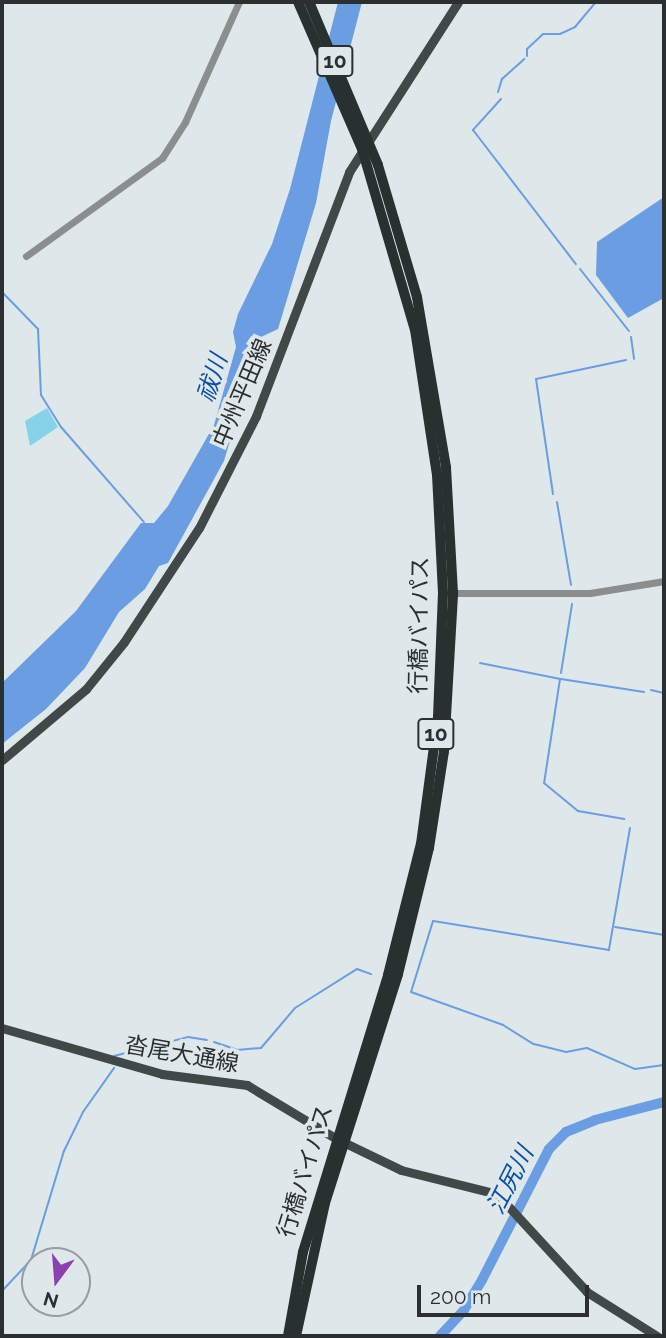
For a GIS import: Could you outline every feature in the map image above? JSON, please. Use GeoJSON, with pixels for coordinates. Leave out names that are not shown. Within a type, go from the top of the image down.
{"type":"FeatureCollection","features":[{"type":"Feature","properties":{"kind":"highway","name":"行橋バイパス"},"geometry":{"type":"LineString","coordinates":[[288,1336],[298,1273],[388,975],[421,844],[438,717],[448,593],[427,394],[394,249],[365,145],[304,4]]}},
{"type":"Feature","properties":{"kind":"highway","name":"行橋バイパス"},"geometry":{"type":"LineString","coordinates":[[296,1336],[340,1140]]}},
{"type":"Feature","properties":{"kind":"main road","name":"中州平田線"},"geometry":{"type":"LineString","coordinates":[[2,760],[86,690],[124,642],[199,528],[256,415],[339,193],[365,145],[458,2]]}},
{"type":"Feature","properties":{"kind":"main road","name":"沓尾大通線"},"geometry":{"type":"LineString","coordinates":[[2,1028],[162,1074],[247,1085],[340,1140],[401,1170],[490,1191],[505,1201],[528,1224],[587,1292],[656,1336]]}},
{"type":"Feature","properties":{"kind":"street"},"geometry":{"type":"LineString","coordinates":[[26,256],[162,158],[185,122],[239,2]]}},
{"type":"Feature","properties":{"kind":"street"},"geometry":{"type":"LineString","coordinates":[[448,593],[579,593],[664,581]]}},
{"type":"Feature","properties":{"kind":"shaded area"},"geometry":{"type":"Polygon","coordinates":[[[338,2],[362,2],[331,121],[316,203],[278,329],[261,337],[224,461],[168,563],[159,566],[145,589],[119,612],[85,668],[46,709],[2,744],[2,683],[76,611],[141,523],[154,523],[168,506],[214,425],[236,347],[233,332],[238,314],[272,244],[290,189],[338,2]]]}},
{"type":"Feature","properties":{"kind":"shaded area"},"geometry":{"type":"Polygon","coordinates":[[[664,197],[664,298],[628,318],[596,275],[597,242],[664,197]]]}},
{"type":"Feature","properties":{"kind":"shaded area"},"geometry":{"type":"Polygon","coordinates":[[[47,408],[58,427],[30,446],[25,421],[47,408]]]}},
{"type":"Feature","properties":{"kind":"waterway"},"geometry":{"type":"LineString","coordinates":[[527,56],[527,49],[543,34],[560,34],[575,27],[596,2]]}},
{"type":"Feature","properties":{"kind":"waterway"},"geometry":{"type":"LineString","coordinates":[[498,92],[502,79],[524,59]]}},
{"type":"Feature","properties":{"kind":"waterway"},"geometry":{"type":"LineString","coordinates":[[501,99],[473,130],[576,264]]}},
{"type":"Feature","properties":{"kind":"waterway"},"geometry":{"type":"LineString","coordinates":[[580,269],[629,331]]}},
{"type":"Feature","properties":{"kind":"waterway"},"geometry":{"type":"LineString","coordinates":[[2,292],[38,329],[41,395],[61,427],[144,522]]}},
{"type":"Feature","properties":{"kind":"waterway"},"geometry":{"type":"LineString","coordinates":[[631,337],[634,359]]}},
{"type":"Feature","properties":{"kind":"waterway"},"geometry":{"type":"LineString","coordinates":[[553,494],[536,379],[626,360]]}},
{"type":"Feature","properties":{"kind":"waterway"},"geometry":{"type":"LineString","coordinates":[[557,502],[571,585]]}},
{"type":"Feature","properties":{"kind":"waterway"},"geometry":{"type":"LineString","coordinates":[[561,673],[572,604]]}},
{"type":"Feature","properties":{"kind":"waterway"},"geometry":{"type":"LineString","coordinates":[[480,663],[560,679],[544,783],[578,811],[624,819]]}},
{"type":"Feature","properties":{"kind":"waterway"},"geometry":{"type":"LineString","coordinates":[[561,679],[644,692]]}},
{"type":"Feature","properties":{"kind":"waterway"},"geometry":{"type":"LineString","coordinates":[[651,690],[664,693]]}},
{"type":"Feature","properties":{"kind":"waterway"},"geometry":{"type":"LineString","coordinates":[[630,828],[609,950],[433,921],[411,992],[503,1025],[534,1044],[566,1052],[587,1048],[635,1069],[664,1065]]}},
{"type":"Feature","properties":{"kind":"waterway"},"geometry":{"type":"LineString","coordinates":[[615,927],[664,935]]}},
{"type":"Feature","properties":{"kind":"waterway"},"geometry":{"type":"LineString","coordinates":[[214,1042],[237,1050],[261,1048],[295,1008],[357,969],[371,974]]}},
{"type":"Feature","properties":{"kind":"waterway"},"geometry":{"type":"LineString","coordinates":[[114,1056],[188,1037],[207,1040]]}},
{"type":"Feature","properties":{"kind":"waterway"},"geometry":{"type":"LineString","coordinates":[[2,1291],[31,1260],[64,1151],[83,1112],[114,1068]]}},
{"type":"Feature","properties":{"kind":"waterway","name":"江尻川"},"geometry":{"type":"LineString","coordinates":[[440,1336],[464,1310],[482,1280],[549,1149],[566,1132],[595,1120],[664,1102]]}},
{"type":"Feature","properties":{"kind":"water label","name":"祓川"},"geometry":{"type":"Point","coordinates":[212,378]}}]}
